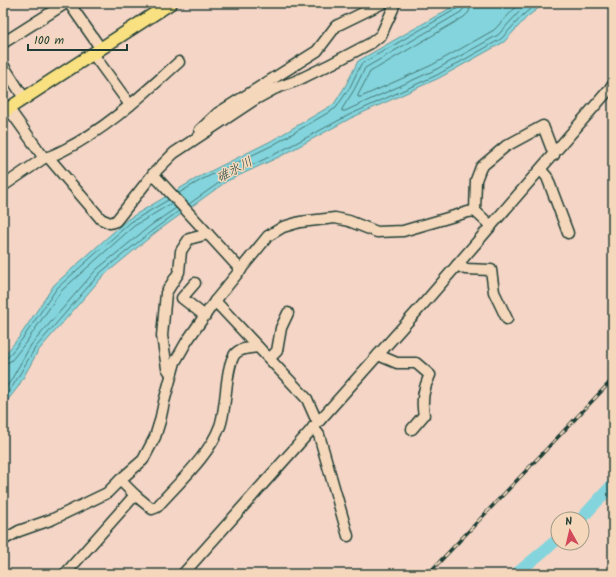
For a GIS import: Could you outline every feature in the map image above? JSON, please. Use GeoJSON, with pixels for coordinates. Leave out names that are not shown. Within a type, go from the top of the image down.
{"type":"FeatureCollection","features":[{"type":"Feature","properties":{"kind":"main road"},"geometry":{"type":"LineString","coordinates":[[6,111],[97,52],[163,5]]}},
{"type":"Feature","properties":{"kind":"street"},"geometry":{"type":"LineString","coordinates":[[3,43],[67,3],[130,105]]}},
{"type":"Feature","properties":{"kind":"street"},"geometry":{"type":"LineString","coordinates":[[191,142],[191,138],[218,113],[317,51],[323,45],[326,37],[336,26],[383,3]]}},
{"type":"Feature","properties":{"kind":"street"},"geometry":{"type":"LineString","coordinates":[[6,111],[90,207],[101,218],[110,223],[116,221],[138,192],[174,153],[254,100],[274,89],[331,64],[381,35],[393,9],[394,3]]}},
{"type":"Feature","properties":{"kind":"street"},"geometry":{"type":"LineString","coordinates":[[3,186],[47,158],[101,128],[179,62]]}},
{"type":"Feature","properties":{"kind":"street"},"geometry":{"type":"LineString","coordinates":[[3,64],[24,98]]}},
{"type":"Feature","properties":{"kind":"street"},"geometry":{"type":"LineString","coordinates":[[183,574],[378,355],[612,88]]}},
{"type":"Feature","properties":{"kind":"street"},"geometry":{"type":"LineString","coordinates":[[475,212],[476,180],[481,167],[506,146],[543,126],[554,155]]}},
{"type":"Feature","properties":{"kind":"street"},"geometry":{"type":"LineString","coordinates":[[541,170],[547,177],[568,233]]}},
{"type":"Feature","properties":{"kind":"street"},"geometry":{"type":"LineString","coordinates":[[155,175],[241,270]]}},
{"type":"Feature","properties":{"kind":"street"},"geometry":{"type":"LineString","coordinates":[[3,540],[53,519],[107,493],[143,460],[155,437],[175,362],[187,340],[215,301],[268,236],[283,228],[300,222],[335,218],[349,221],[377,232],[403,231],[468,212],[475,212],[491,226]]}},
{"type":"Feature","properties":{"kind":"street"},"geometry":{"type":"LineString","coordinates":[[171,374],[167,368],[162,336],[166,293],[179,272],[181,251],[189,239],[206,232]]}},
{"type":"Feature","properties":{"kind":"street"},"geometry":{"type":"LineString","coordinates":[[457,265],[465,270],[491,270],[494,292],[507,319]]}},
{"type":"Feature","properties":{"kind":"street"},"geometry":{"type":"LineString","coordinates":[[195,283],[182,298],[205,316]]}},
{"type":"Feature","properties":{"kind":"street"},"geometry":{"type":"LineString","coordinates":[[215,301],[307,399],[317,423],[348,536]]}},
{"type":"Feature","properties":{"kind":"street"},"geometry":{"type":"LineString","coordinates":[[268,358],[277,351],[281,328],[288,313]]}},
{"type":"Feature","properties":{"kind":"street"},"geometry":{"type":"LineString","coordinates":[[120,480],[152,509],[156,507],[204,455],[220,426],[225,407],[227,384],[232,360],[235,354],[241,350],[258,347]]}},
{"type":"Feature","properties":{"kind":"street"},"geometry":{"type":"LineString","coordinates":[[378,355],[397,363],[416,363],[430,375],[424,391],[422,406],[424,416],[412,429]]}},
{"type":"Feature","properties":{"kind":"street"},"geometry":{"type":"LineString","coordinates":[[65,574],[135,495]]}},
{"type":"Feature","properties":{"kind":"water","name":"碓氷川"},"geometry":{"type":"Polygon","coordinates":[[[459,3],[545,3],[527,17],[504,42],[439,78],[351,118],[281,156],[227,181],[155,233],[103,276],[38,351],[18,387],[3,406],[3,357],[20,336],[54,285],[128,219],[199,177],[271,141],[334,104],[346,85],[358,61],[459,3]]]}},
{"type":"Feature","properties":{"kind":"waterway"},"geometry":{"type":"LineString","coordinates":[[588,511],[613,484]]}},
{"type":"Feature","properties":{"kind":"waterway"},"geometry":{"type":"LineString","coordinates":[[516,574],[550,546]]}},
{"type":"Feature","properties":{"kind":"railway"},"geometry":{"type":"LineString","coordinates":[[428,574],[613,379]]}}]}
